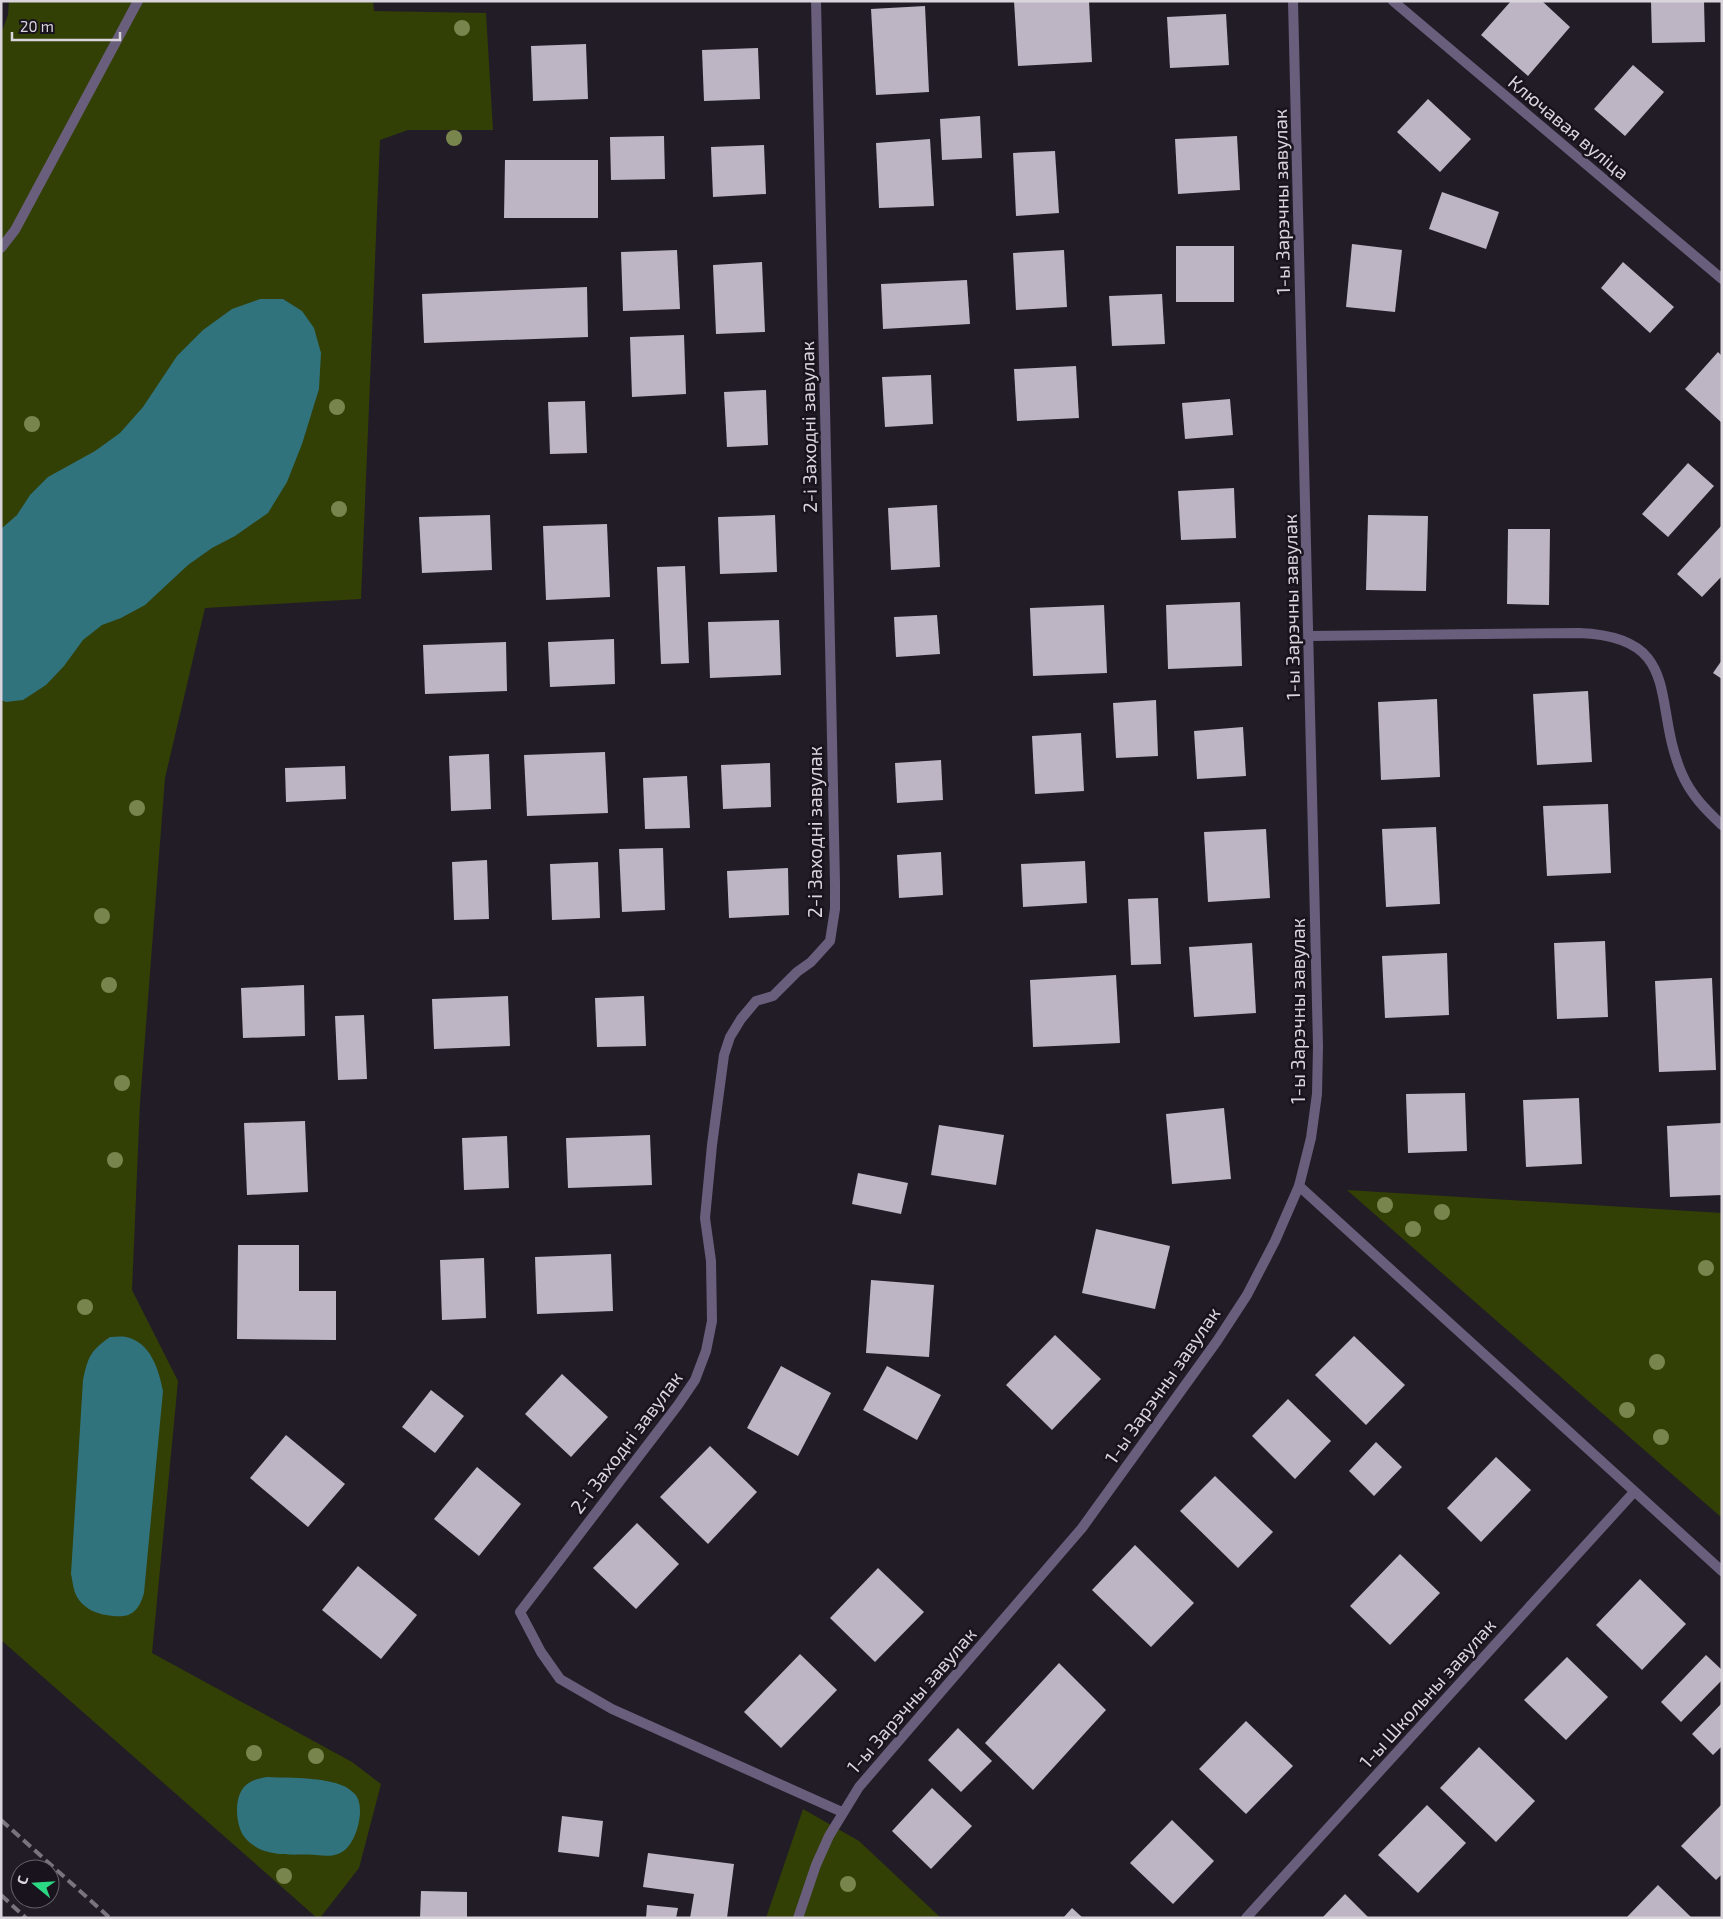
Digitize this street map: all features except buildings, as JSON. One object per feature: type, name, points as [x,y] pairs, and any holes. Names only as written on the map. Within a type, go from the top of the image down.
[{"type":"street","points":[[1,248],[15,230],[138,1]]},
{"type":"street","name":"2-і Заходні завулак","points":[[816,1],[823,234],[835,883],[835,909],[830,941],[811,962],[797,972],[774,996],[756,1001],[741,1019],[730,1037],[724,1055],[712,1145],[706,1218],[711,1261],[712,1321],[706,1351],[695,1380],[520,1612],[541,1652],[560,1678],[612,1709],[842,1812]]},
{"type":"street","name":"1-ы Зарэчны завулак","points":[[798,1918],[816,1865],[842,1812],[858,1787],[1082,1528],[1217,1341],[1247,1295],[1275,1241],[1299,1186],[1311,1138],[1317,1094],[1318,1046],[1293,1]]},
{"type":"street","name":"Ключавая вуліца","points":[[1393,1],[1722,279]]},
{"type":"street","points":[[1309,636],[1579,633],[1614,636],[1630,642],[1652,662],[1658,676],[1674,752],[1682,775],[1692,793],[1722,825]]},
{"type":"street","points":[[1299,1186],[1722,1571]]},
{"type":"street","name":"1-ы Школьны завулак","points":[[1246,1918],[1634,1492]]},
{"type":"green space","points":[[9,1],[373,1],[374,11],[486,13],[493,130],[408,130],[380,140],[361,599],[205,608],[165,778],[140,1103],[132,1290],[178,1381],[152,1653],[352,1762],[381,1784],[359,1868],[320,1918],[317,1918],[1,1640],[1,34],[8,15]]},
{"type":"green space","points":[[1347,1190],[1722,1213],[1722,1518]]},
{"type":"green space","points":[[803,1809],[859,1841],[941,1918],[766,1918]]},
{"type":"water","points":[[260,299],[283,299],[302,311],[314,328],[321,353],[319,389],[302,444],[287,482],[268,513],[188,565],[145,605],[121,618],[102,625],[83,640],[64,666],[46,685],[23,700],[6,702],[1,700],[1,529],[17,515],[30,495],[48,477],[95,451],[120,433],[143,407],[177,356],[203,330],[232,309]]},
{"type":"water","points":[[110,1337],[126,1337],[135,1340],[148,1351],[156,1366],[163,1391],[144,1593],[135,1611],[126,1616],[106,1615],[85,1606],[76,1594],[71,1574],[83,1380],[91,1355],[98,1346]]},
{"type":"water","points":[[267,1777],[328,1781],[346,1787],[354,1793],[360,1810],[358,1827],[347,1848],[339,1854],[326,1856],[285,1854],[262,1850],[249,1842],[240,1830],[238,1823],[239,1795],[248,1783]]},
{"type":"railway","points":[[1,1820],[110,1918]]},
{"type":"railway","points":[[1,1895],[26,1918]]}]
